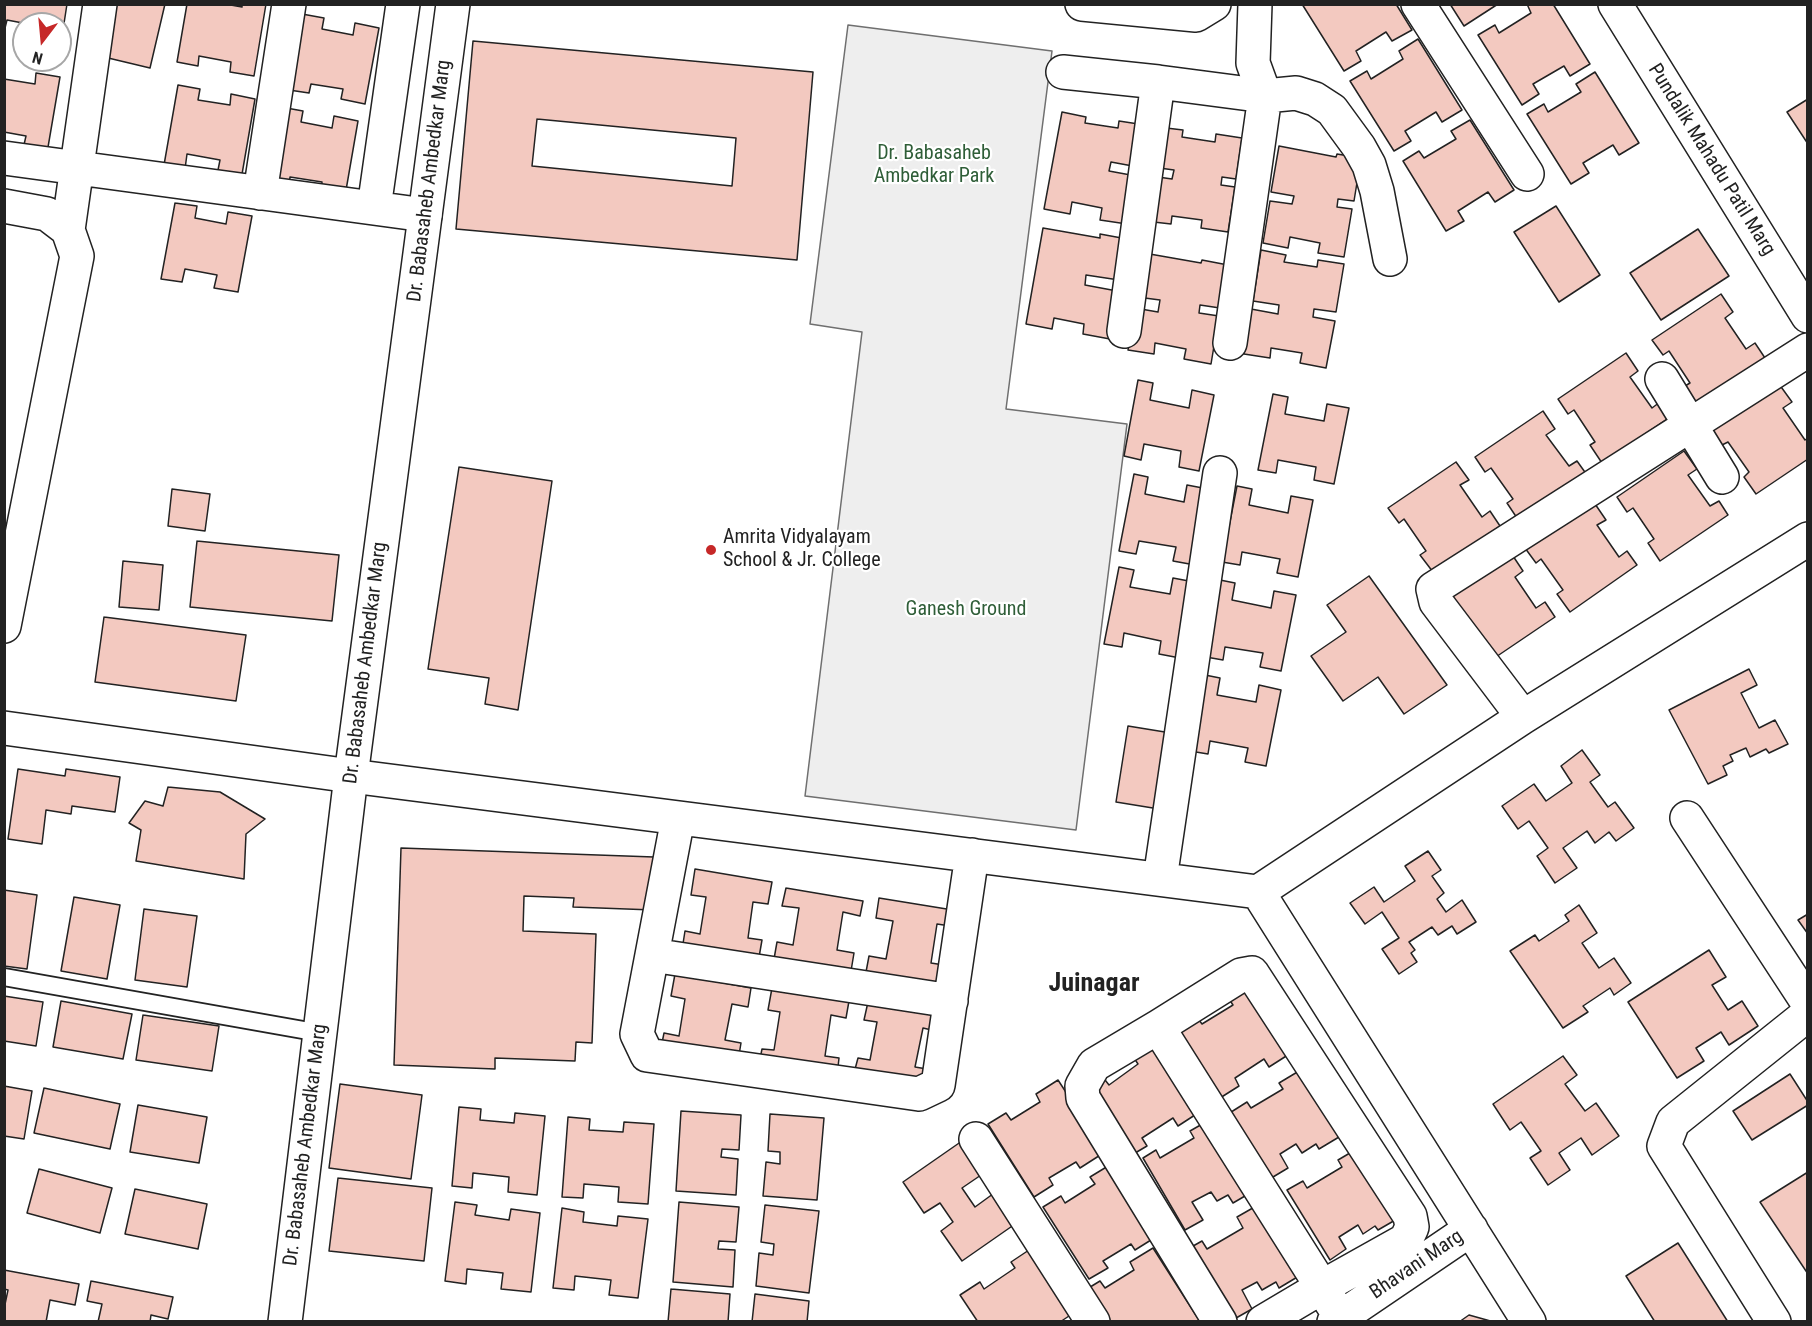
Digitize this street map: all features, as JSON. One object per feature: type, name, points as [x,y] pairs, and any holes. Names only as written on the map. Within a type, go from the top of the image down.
[{"type":"street","points":[[4,626],[77,256],[68,230],[100,4]]},
{"type":"street","points":[[260,193],[290,4]]},
{"type":"street","points":[[374,208],[403,4]]},
{"type":"street","name":"Dr. Babasaheb Ambedkar Marg","points":[[285,1322],[351,776],[453,4]]},
{"type":"street","points":[[1082,4],[1196,15],[1214,4]]},
{"type":"street","points":[[1230,343],[1264,96],[1253,63],[1255,4]]},
{"type":"street","points":[[1418,4],[1527,174]]},
{"type":"street","name":"Pundalik Mahadu Patil Marg","points":[[1614,4],[1808,316]]},
{"type":"street","points":[[1063,72],[1264,96],[1296,93],[1315,99],[1332,110],[1369,165],[1377,191],[1390,259]]},
{"type":"street","points":[[1124,331],[1158,82]]},
{"type":"street","points":[[4,158],[425,215]]},
{"type":"street","points":[[4,206],[47,214],[68,230]]},
{"type":"street","points":[[1523,717],[1436,602],[1433,589],[1808,350]]},
{"type":"street","points":[[1662,379],[1722,477]]},
{"type":"street","points":[[1160,879],[1220,473]]},
{"type":"street","points":[[4,728],[351,776],[1258,892],[1523,717],[1808,538]]},
{"type":"street","points":[[678,818],[637,1034],[647,1055],[919,1094],[938,1085],[972,855]]},
{"type":"street","points":[[1687,818],[1808,1003]]},
{"type":"street","points":[[1258,892],[1529,1322]]},
{"type":"street","points":[[652,955],[951,1001]]},
{"type":"street","points":[[1220,1322],[1083,1098],[1082,1086],[1094,1065],[1240,975],[1252,973],[1410,1216],[1412,1227],[1406,1240],[1263,1322]]},
{"type":"street","points":[[1774,1322],[1664,1146],[1673,1122],[1808,1014]]},
{"type":"street","points":[[1158,1027],[1322,1287],[1338,1319]]},
{"type":"street","points":[[976,1139],[1093,1322]]},
{"type":"street","name":"Bhavani Marg","points":[[1338,1319],[1471,1229]]},
{"type":"lane","points":[[4,977],[320,1033]]},
{"type":"green space","name":"Ganesh Ground","points":[[848,25],[1052,51],[1006,409],[1127,424],[1076,830],[805,796],[862,332],[810,324]]},
{"type":"building","points":[[4,4],[67,4],[66,12],[12,12],[12,21],[7,20],[4,32]]},
{"type":"building","points":[[116,4],[165,4],[150,68],[104,57]]},
{"type":"building","points":[[187,4],[225,4],[242,7],[242,4],[266,4],[254,76],[230,72],[231,62],[199,56],[198,66],[177,62]]},
{"type":"building","points":[[1302,4],[1396,4],[1412,30],[1392,41],[1386,32],[1356,51],[1361,61],[1344,71]]},
{"type":"building","points":[[1450,4],[1498,4],[1464,26]]},
{"type":"building","points":[[1527,4],[1553,4],[1590,64],[1570,76],[1564,66],[1533,84],[1539,94],[1522,105],[1478,35],[1495,25],[1499,33],[1531,13]]},
{"type":"building","points":[[302,14],[324,18],[322,29],[353,35],[355,23],[379,28],[365,104],[341,99],[343,89],[311,84],[309,93],[289,90]]},
{"type":"building","points":[[1418,39],[1462,110],[1442,122],[1436,112],[1405,131],[1411,141],[1394,151],[1350,81],[1367,71],[1371,79],[1403,59],[1399,51]]},
{"type":"building","points":[[473,41],[813,72],[797,260],[456,229]],"holes":[[[537,119],[736,138],[732,186],[532,166]]]},
{"type":"building","points":[[1595,72],[1639,143],[1619,155],[1613,145],[1583,163],[1589,173],[1571,184],[1527,114],[1544,104],[1548,112],[1581,92],[1576,84]]},
{"type":"building","points":[[36,73],[60,77],[47,153],[23,149],[26,136],[4,132],[4,79],[35,84]]},
{"type":"building","points":[[178,85],[200,89],[198,100],[230,105],[231,94],[255,99],[241,180],[217,175],[220,160],[187,154],[185,169],[164,165]]},
{"type":"building","points":[[1808,99],[1808,144],[1787,112]]},
{"type":"building","points":[[281,107],[303,111],[301,122],[332,128],[334,116],[358,121],[345,196],[321,192],[322,182],[290,177],[289,186],[268,183]]},
{"type":"building","points":[[1062,112],[1086,117],[1085,123],[1118,128],[1119,121],[1145,125],[1138,167],[1111,162],[1109,171],[1136,176],[1127,224],[1100,220],[1102,208],[1072,202],[1070,214],[1044,209]]},
{"type":"building","points":[[1470,120],[1514,190],[1495,202],[1488,192],[1458,211],[1464,221],[1446,231],[1403,161],[1419,151],[1424,158],[1456,139],[1451,131]]},
{"type":"building","points":[[1158,127],[1183,130],[1182,137],[1215,142],[1216,134],[1242,138],[1236,179],[1222,177],[1221,185],[1235,187],[1228,232],[1201,228],[1202,220],[1172,216],[1171,224],[1145,221],[1151,176],[1172,179],[1174,170],[1152,167]]},
{"type":"building","points":[[1279,146],[1336,157],[1337,154],[1361,158],[1354,201],[1338,199],[1337,207],[1352,209],[1344,257],[1318,253],[1320,243],[1290,237],[1288,248],[1263,243],[1270,201],[1292,204],[1294,196],[1271,192]]},
{"type":"building","points":[[175,203],[197,206],[195,218],[226,224],[228,212],[252,216],[238,292],[214,288],[217,275],[185,269],[182,282],[161,279]]},
{"type":"building","points":[[1556,206],[1600,275],[1559,302],[1514,232]]},
{"type":"building","points":[[1043,228],[1100,238],[1100,234],[1127,239],[1119,280],[1086,275],[1085,285],[1117,291],[1110,339],[1083,334],[1084,324],[1054,318],[1052,329],[1026,324]]},
{"type":"building","points":[[1698,229],[1729,276],[1661,320],[1630,273]]},
{"type":"building","points":[[1261,250],[1286,255],[1284,262],[1317,267],[1318,260],[1344,264],[1336,312],[1314,309],[1313,317],[1335,321],[1326,368],[1300,363],[1302,353],[1271,348],[1270,358],[1244,354],[1251,309],[1278,314],[1279,305],[1253,301]]},
{"type":"building","points":[[1144,253],[1201,263],[1202,260],[1228,265],[1220,308],[1200,305],[1199,313],[1219,316],[1211,364],[1184,359],[1186,349],[1155,343],[1154,354],[1128,350],[1135,308],[1158,312],[1160,300],[1137,297]]},
{"type":"building","points":[[1721,294],[1733,312],[1725,318],[1746,349],[1755,343],[1765,358],[1697,404],[1685,386],[1690,383],[1669,351],[1663,355],[1652,340]]},
{"type":"building","points":[[1626,353],[1638,371],[1630,377],[1652,408],[1660,402],[1670,417],[1602,463],[1590,445],[1595,442],[1574,410],[1568,414],[1558,399]]},
{"type":"building","points":[[1138,380],[1153,383],[1150,400],[1189,408],[1192,390],[1214,395],[1199,471],[1179,467],[1181,451],[1144,444],[1141,460],[1124,456]]},
{"type":"building","points":[[1779,384],[1792,402],[1783,408],[1805,440],[1808,438],[1808,459],[1756,494],[1744,477],[1749,472],[1728,442],[1722,445],[1712,430]]},
{"type":"building","points":[[1273,394],[1288,397],[1285,414],[1324,421],[1327,404],[1349,408],[1334,484],[1314,480],[1316,467],[1278,460],[1276,473],[1258,470]]},
{"type":"building","points":[[1543,411],[1555,429],[1546,435],[1569,466],[1577,461],[1587,475],[1519,521],[1507,503],[1513,499],[1491,468],[1485,472],[1475,457]]},
{"type":"building","points":[[1684,451],[1697,469],[1688,475],[1710,506],[1719,501],[1728,515],[1660,561],[1648,543],[1654,539],[1633,508],[1627,512],[1617,497]]},
{"type":"building","points":[[1456,462],[1469,480],[1460,485],[1482,517],[1490,511],[1500,526],[1433,572],[1420,555],[1426,551],[1404,519],[1399,523],[1388,508]]},
{"type":"building","points":[[459,467],[552,481],[518,710],[485,704],[489,678],[428,669]]},
{"type":"building","points":[[1134,474],[1148,477],[1145,494],[1184,502],[1187,485],[1208,489],[1195,565],[1173,561],[1176,547],[1139,541],[1136,554],[1119,551]]},
{"type":"building","points":[[1237,486],[1252,489],[1249,505],[1288,513],[1291,496],[1313,500],[1298,577],[1277,573],[1280,559],[1242,552],[1240,565],[1222,562]]},
{"type":"building","points":[[172,489],[210,494],[205,531],[168,526]]},
{"type":"building","points":[[1593,501],[1606,520],[1597,525],[1619,557],[1627,551],[1637,565],[1570,612],[1557,594],[1563,590],[1541,559],[1536,563],[1525,548]]},
{"type":"building","points":[[197,541],[339,555],[332,621],[190,607]]},
{"type":"building","points":[[1511,553],[1523,571],[1515,577],[1536,608],[1545,602],[1555,617],[1487,663],[1443,599]]},
{"type":"building","points":[[123,561],[163,565],[159,610],[119,607]]},
{"type":"building","points":[[1119,567],[1134,570],[1130,587],[1170,594],[1173,578],[1194,582],[1180,658],[1159,654],[1161,641],[1124,633],[1122,647],[1104,644]]},
{"type":"building","points":[[1369,576],[1447,685],[1404,714],[1378,677],[1343,701],[1311,656],[1346,632],[1327,605]]},
{"type":"building","points":[[1220,580],[1235,583],[1232,600],[1271,608],[1274,591],[1296,595],[1281,671],[1260,667],[1263,653],[1225,647],[1223,660],[1206,657]]},
{"type":"building","points":[[104,617],[246,635],[236,701],[95,682]]},
{"type":"building","points":[[1749,669],[1757,685],[1741,693],[1759,728],[1775,720],[1788,744],[1769,753],[1766,749],[1750,757],[1746,748],[1730,755],[1733,761],[1723,766],[1727,775],[1708,784],[1669,710]]},
{"type":"building","points":[[1205,675],[1220,678],[1217,695],[1256,702],[1259,685],[1281,690],[1266,766],[1245,762],[1248,748],[1210,741],[1208,754],[1190,751]]},
{"type":"building","points":[[1128,726],[1171,733],[1159,809],[1116,802]]},
{"type":"building","points":[[1582,750],[1600,775],[1590,782],[1608,807],[1615,802],[1634,828],[1616,841],[1609,832],[1595,843],[1587,831],[1563,848],[1577,868],[1555,883],[1537,856],[1548,848],[1529,821],[1518,829],[1502,806],[1534,784],[1546,801],[1572,783],[1561,766]]},
{"type":"building","points":[[18,769],[65,776],[66,769],[120,777],[115,812],[72,806],[71,814],[46,810],[42,844],[8,839]]},
{"type":"building","points":[[168,787],[220,792],[265,819],[246,834],[244,879],[136,861],[141,830],[129,823],[145,801],[163,806]]},
{"type":"building","points":[[401,848],[654,857],[653,910],[573,907],[574,898],[524,896],[523,931],[596,934],[592,1043],[576,1042],[575,1061],[495,1058],[495,1069],[394,1065]]},
{"type":"building","points":[[1428,851],[1441,870],[1432,876],[1444,893],[1437,899],[1446,912],[1462,900],[1476,922],[1457,934],[1452,926],[1438,935],[1432,927],[1409,942],[1415,950],[1411,953],[1417,962],[1399,974],[1382,949],[1399,938],[1382,912],[1365,924],[1350,903],[1374,887],[1384,902],[1415,881],[1405,866]]},
{"type":"building","points":[[695,869],[772,882],[768,904],[753,902],[748,938],[762,940],[758,963],[682,950],[685,931],[700,934],[706,897],[691,895]]},
{"type":"building","points":[[786,888],[863,901],[860,916],[843,912],[837,950],[854,953],[851,971],[774,959],[777,942],[793,945],[799,908],[782,906]]},
{"type":"building","points":[[4,890],[37,895],[27,969],[4,966]]},
{"type":"building","points":[[74,897],[120,905],[107,979],[61,971]]},
{"type":"building","points":[[879,898],[959,911],[957,927],[937,924],[931,963],[950,966],[947,985],[866,972],[869,956],[886,959],[893,921],[876,918]]},
{"type":"building","points":[[1579,905],[1597,933],[1582,943],[1599,968],[1614,958],[1631,983],[1614,995],[1610,988],[1583,1006],[1588,1012],[1563,1028],[1510,951],[1535,935],[1539,941],[1569,921],[1565,915]]},
{"type":"building","points":[[144,909],[197,916],[187,987],[135,980]]},
{"type":"building","points":[[1808,914],[1808,934],[1798,920]]},
{"type":"building","points":[[1709,950],[1726,977],[1712,985],[1728,1010],[1742,1001],[1758,1026],[1729,1045],[1721,1032],[1696,1048],[1704,1061],[1677,1078],[1628,1002]]},
{"type":"building","points":[[675,974],[751,988],[748,1007],[732,1004],[725,1040],[741,1043],[737,1067],[660,1053],[664,1033],[679,1036],[685,999],[671,996]]},
{"type":"building","points":[[1246,984],[1291,1053],[1269,1067],[1264,1059],[1235,1078],[1239,1086],[1220,1098],[1175,1029],[1196,1016],[1202,1024],[1233,1005],[1227,996]]},
{"type":"building","points":[[772,988],[849,1001],[846,1018],[831,1015],[825,1056],[839,1058],[837,1076],[759,1064],[762,1049],[774,1050],[780,1012],[768,1010]]},
{"type":"building","points":[[4,996],[43,1002],[36,1046],[4,1041]]},
{"type":"building","points":[[61,1001],[132,1014],[123,1059],[53,1047]]},
{"type":"building","points":[[868,1002],[943,1016],[940,1032],[923,1028],[915,1067],[933,1070],[929,1087],[854,1073],[858,1058],[870,1060],[877,1022],[864,1020]]},
{"type":"building","points":[[143,1015],[219,1026],[212,1071],[136,1060]]},
{"type":"building","points":[[1155,1045],[1198,1113],[1178,1126],[1173,1118],[1142,1138],[1147,1146],[1130,1156],[1086,1087],[1102,1076],[1109,1085],[1138,1064],[1134,1058]]},
{"type":"building","points":[[1563,1056],[1577,1075],[1565,1084],[1585,1111],[1596,1103],[1619,1136],[1592,1155],[1581,1138],[1559,1153],[1570,1170],[1548,1185],[1530,1158],[1541,1151],[1521,1122],[1510,1130],[1493,1104]]},
{"type":"building","points":[[1299,1071],[1339,1137],[1319,1149],[1316,1144],[1302,1153],[1296,1144],[1280,1154],[1288,1168],[1268,1180],[1228,1114],[1247,1102],[1251,1108],[1283,1089],[1279,1083]]},
{"type":"building","points":[[1790,1074],[1808,1105],[1752,1140],[1733,1111]]},
{"type":"building","points":[[1058,1080],[1105,1152],[1080,1168],[1076,1162],[1049,1178],[1053,1185],[1034,1197],[988,1124],[1006,1113],[1011,1120],[1040,1102],[1036,1094]]},
{"type":"building","points":[[340,1084],[422,1095],[411,1179],[329,1168]]},
{"type":"building","points":[[4,1086],[32,1091],[24,1139],[4,1136]]},
{"type":"building","points":[[44,1088],[120,1104],[110,1149],[34,1133]]},
{"type":"building","points":[[138,1105],[207,1117],[199,1163],[130,1152]]},
{"type":"building","points":[[459,1107],[481,1109],[480,1120],[514,1123],[515,1113],[545,1116],[537,1195],[508,1192],[509,1177],[473,1173],[472,1188],[452,1186]]},
{"type":"building","points":[[681,1111],[741,1115],[739,1150],[722,1149],[721,1157],[738,1159],[736,1195],[676,1191]]},
{"type":"building","points":[[770,1114],[824,1118],[817,1200],[763,1196],[766,1162],[780,1164],[780,1152],[768,1151]]},
{"type":"building","points":[[568,1117],[590,1119],[589,1130],[623,1132],[624,1122],[654,1124],[648,1204],[618,1202],[619,1187],[584,1184],[583,1198],[562,1197]]},
{"type":"building","points":[[1204,1123],[1245,1196],[1233,1203],[1228,1195],[1217,1201],[1211,1192],[1192,1202],[1203,1220],[1185,1230],[1143,1158],[1156,1150],[1160,1158],[1194,1138],[1190,1131]]},
{"type":"building","points":[[962,1141],[984,1173],[962,1188],[975,1207],[997,1191],[1018,1222],[962,1261],[941,1231],[953,1222],[940,1203],[924,1213],[903,1182]]},
{"type":"building","points":[[1355,1150],[1397,1219],[1378,1230],[1375,1226],[1363,1234],[1358,1225],[1339,1237],[1346,1249],[1330,1260],[1287,1190],[1303,1181],[1307,1188],[1342,1167],[1338,1160]]},
{"type":"building","points":[[1113,1163],[1159,1235],[1135,1250],[1131,1244],[1103,1261],[1108,1268],[1089,1279],[1043,1207],[1061,1196],[1065,1203],[1095,1184],[1090,1177]]},
{"type":"building","points":[[39,1169],[112,1188],[100,1233],[27,1213]]},
{"type":"building","points":[[1808,1172],[1808,1274],[1760,1202]]},
{"type":"building","points":[[338,1178],[432,1188],[424,1261],[329,1251]]},
{"type":"building","points":[[135,1189],[207,1204],[198,1249],[125,1234]]},
{"type":"building","points":[[455,1202],[477,1205],[475,1215],[509,1220],[511,1209],[540,1213],[531,1292],[501,1289],[503,1273],[467,1269],[466,1284],[445,1281]]},
{"type":"building","points":[[679,1202],[739,1207],[736,1242],[719,1241],[718,1249],[735,1250],[733,1287],[673,1282]]},
{"type":"building","points":[[765,1205],[819,1211],[809,1293],[756,1286],[759,1253],[773,1255],[774,1244],[761,1242]]},
{"type":"building","points":[[1258,1205],[1299,1276],[1279,1288],[1276,1282],[1262,1290],[1257,1282],[1242,1290],[1252,1309],[1229,1322],[1186,1250],[1202,1241],[1207,1249],[1243,1228],[1237,1217]]},
{"type":"building","points":[[562,1208],[584,1212],[583,1222],[617,1226],[618,1216],[648,1219],[638,1298],[609,1295],[611,1280],[575,1276],[574,1290],[553,1288]]},
{"type":"building","points":[[1678,1243],[1728,1322],[1655,1322],[1626,1276]]},
{"type":"building","points":[[1032,1248],[1075,1312],[1060,1322],[978,1322],[960,1295],[980,1282],[984,1289],[1015,1268],[1011,1262]]},
{"type":"building","points":[[1153,1248],[1199,1320],[1196,1322],[1101,1322],[1082,1292],[1100,1281],[1105,1288],[1134,1270],[1130,1262]]},
{"type":"building","points":[[4,1270],[79,1284],[75,1305],[50,1300],[46,1322],[4,1322],[8,1290],[4,1289]]},
{"type":"building","points":[[91,1281],[173,1297],[168,1319],[151,1315],[150,1322],[98,1322],[102,1304],[87,1301]]},
{"type":"building","points":[[671,1289],[730,1294],[728,1322],[668,1322]]},
{"type":"building","points":[[755,1294],[809,1301],[807,1322],[752,1322]]},
{"type":"building","points":[[1469,1315],[1494,1322],[1459,1322]]},
{"type":"place","name":"Amrita Vidyalayam School & Jr. College","points":[[711,550]]},
{"type":"district","name":"Juinagar","points":[[1094,984]]},
{"type":"park label","name":"Dr. Babasaheb Ambedkar Park","points":[[934,166]]}]
